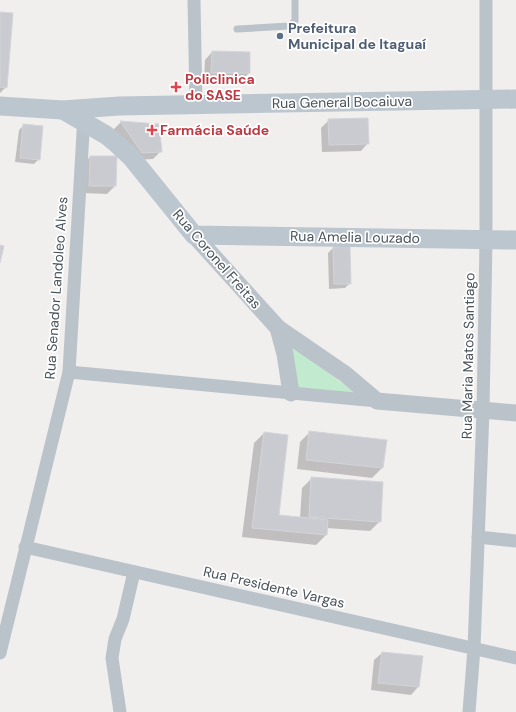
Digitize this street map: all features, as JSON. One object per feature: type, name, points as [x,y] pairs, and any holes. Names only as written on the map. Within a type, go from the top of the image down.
[{"type":"main road","name":"Rua General Bocaiuva","points":[[84,115],[119,106],[516,99]]},
{"type":"main road","name":"Rua Coronel Freitas","points":[[0,106],[63,110],[84,115],[131,157],[194,235]]},
{"type":"main road","points":[[106,135],[105,128],[109,115],[119,106]]},
{"type":"main road","name":"Rua Amelia Louzado","points":[[194,235],[516,240]]},
{"type":"street","points":[[194,0],[196,104]]},
{"type":"street","name":"Rua Maria Matos Santiago","points":[[469,712],[474,648],[483,411],[486,240],[486,0]]},
{"type":"street","name":"Rua Senador Landoleo Alves","points":[[0,653],[69,372],[84,115]]},
{"type":"street","name":"Rua Coronel Freitas","points":[[194,235],[278,328],[345,374],[377,401]]},
{"type":"street","points":[[278,328],[285,354],[291,393]]},
{"type":"street","points":[[69,372],[516,413]]},
{"type":"street","points":[[478,537],[516,541]]},
{"type":"street","name":"Rua Presidente Vargas","points":[[25,547],[516,658]]},
{"type":"street","points":[[120,712],[112,658],[115,639],[123,619],[134,572]]},
{"type":"lane","points":[[237,29],[289,26],[295,21],[296,0]]},
{"type":"green space","points":[[288,342],[356,394],[298,389]]},
{"type":"building","points":[[0,12],[13,13],[7,88],[0,87]]},
{"type":"building","points":[[212,51],[250,52],[250,73],[211,73]]},
{"type":"building","points":[[368,118],[369,144],[329,145],[328,119]]},
{"type":"building","points":[[120,121],[159,124],[162,152],[142,153]]},
{"type":"building","points":[[23,124],[43,126],[40,160],[20,158]]},
{"type":"building","points":[[90,156],[117,156],[116,186],[89,186]]},
{"type":"building","points":[[0,245],[4,246],[0,263]]},
{"type":"building","points":[[350,246],[351,284],[334,284],[333,247]]},
{"type":"building","points":[[309,431],[387,440],[383,468],[306,460]]},
{"type":"building","points":[[264,432],[288,435],[279,515],[328,520],[327,535],[252,528]]},
{"type":"building","points":[[311,477],[383,482],[381,522],[309,517]]},
{"type":"building","points":[[382,652],[423,656],[419,687],[378,683]]},
{"type":"place","name":"Prefeitura Municipal de Itaguaí","points":[[280,36]]},
{"type":"place","name":"Policlinica do SASE","points":[[176,87]]},
{"type":"place","name":"Farmácia Saúde","points":[[152,130]]}]
